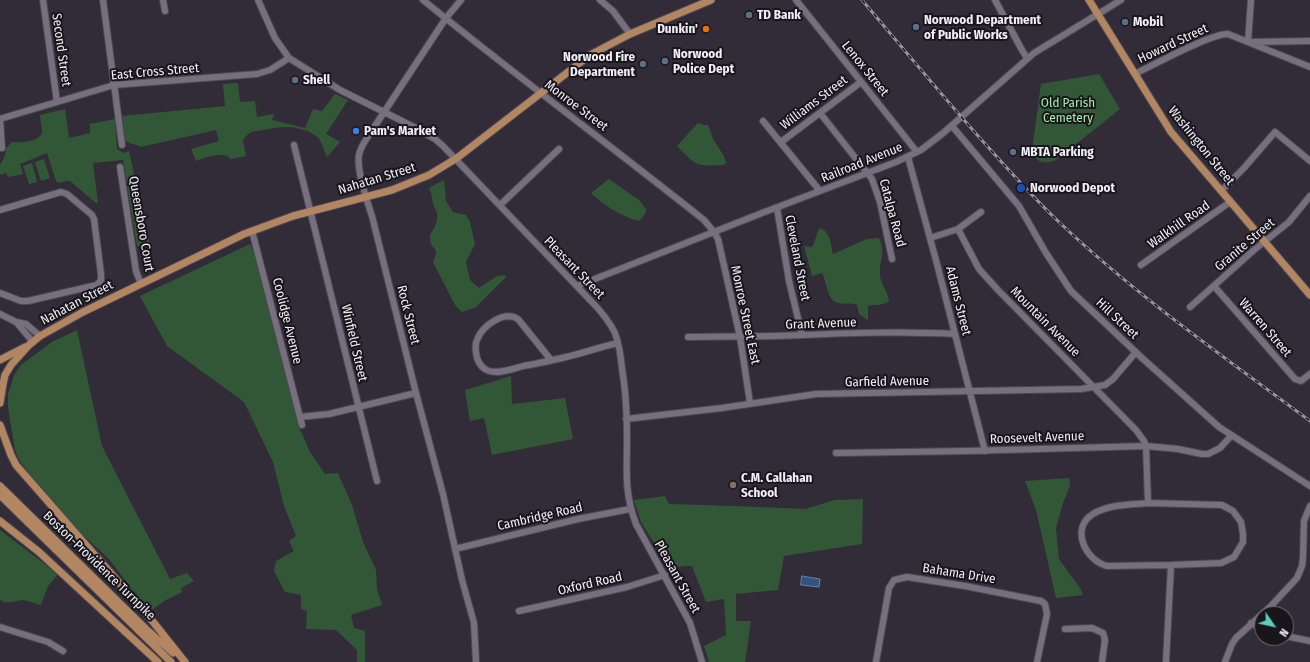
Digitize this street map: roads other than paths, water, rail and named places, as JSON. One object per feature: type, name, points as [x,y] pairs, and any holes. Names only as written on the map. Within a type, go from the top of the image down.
[{"type":"main road","name":"Nahatan Street","points":[[0,360],[83,312],[252,231],[310,211],[392,190],[441,169],[590,55],[630,34],[711,0]]},
{"type":"main road","name":"Washington Street","points":[[1089,0],[1172,132],[1310,295]]},
{"type":"main road","name":"Nahatan Street","points":[[0,403],[5,375],[31,343]]},
{"type":"main road","points":[[0,424],[0,440]]},
{"type":"main road","points":[[0,424],[11,455],[20,471],[150,618],[184,662]]},
{"type":"main road","name":"Boston-Providence Turnpike","points":[[0,486],[146,629],[184,662]]},
{"type":"main road","name":"Boston-Providence Turnpike","points":[[0,495],[171,662]]},
{"type":"main road","points":[[0,521],[39,552],[158,662]]},
{"type":"street","name":"Second Street","points":[[43,0],[57,102]]},
{"type":"street","points":[[103,0],[122,145]]},
{"type":"street","points":[[164,0],[165,11]]},
{"type":"street","name":"Pleasant Street","points":[[258,0],[275,38],[289,58],[340,90],[435,139],[457,158],[605,317],[614,332],[618,343],[624,378],[627,491],[630,509],[636,524],[690,623],[702,662]]},
{"type":"street","name":"Monroe Street","points":[[423,0],[704,220],[714,232]]},
{"type":"street","name":"Rock Street","points":[[461,0],[446,18],[361,148],[358,162],[443,494],[474,623],[476,662]]},
{"type":"street","points":[[600,0],[620,19],[630,34]]},
{"type":"street","name":"Lenox Street","points":[[796,0],[917,152]]},
{"type":"street","points":[[995,0],[1027,58]]},
{"type":"street","name":"Railroad Avenue","points":[[577,286],[908,157],[935,140],[952,126],[1027,58],[1121,0]]},
{"type":"street","points":[[1251,0],[1248,42],[1310,41]]},
{"type":"street","name":"Howard Street","points":[[1135,74],[1209,39],[1223,34],[1228,34],[1310,67]]},
{"type":"street","name":"East Cross Street","points":[[0,119],[114,85],[257,74],[270,70],[289,58]]},
{"type":"street","name":"Williams Street","points":[[781,142],[861,82]]},
{"type":"street","name":"Catalpa Road","points":[[820,113],[869,173],[872,179],[880,202],[892,259]]},
{"type":"street","points":[[0,119],[2,148]]},
{"type":"street","points":[[763,121],[820,191]]},
{"type":"street","name":"Hill Street","points":[[952,126],[1019,206],[1046,253],[1071,291],[1194,406],[1231,436],[1310,486]]},
{"type":"street","points":[[1221,191],[1244,168],[1275,132],[1310,161]]},
{"type":"street","name":"Winfield Street","points":[[294,145],[377,481]]},
{"type":"street","points":[[500,205],[558,149]]},
{"type":"street","name":"Adams Street","points":[[908,157],[985,451]]},
{"type":"street","name":"Queensboro Court","points":[[120,167],[136,271],[141,284]]},
{"type":"street","points":[[0,210],[61,192],[67,194],[92,215],[94,219],[101,274],[101,280],[97,285],[28,301],[21,301],[0,293]]},
{"type":"street","name":"Granite Street","points":[[1190,307],[1289,222],[1310,196]]},
{"type":"street","name":"Walkhill Road","points":[[1141,265],[1230,202]]},
{"type":"street","name":"Cleveland Street","points":[[777,208],[789,281],[802,335]]},
{"type":"street","points":[[930,238],[958,229],[981,212]]},
{"type":"street","name":"Mountain Avenue","points":[[958,229],[979,269],[1136,430],[1146,446]]},
{"type":"street","name":"Coolidge Avenue","points":[[252,231],[302,425]]},
{"type":"street","name":"Monroe Street East","points":[[714,232],[720,248],[740,337],[750,403]]},
{"type":"street","name":"Warren Street","points":[[1214,286],[1294,379],[1301,381],[1310,374]]},
{"type":"street","points":[[0,314],[16,322],[26,324],[40,336]]},
{"type":"street","points":[[551,360],[514,316],[500,318],[488,327],[481,333],[475,346],[478,361],[482,367],[489,371],[503,371],[561,359],[618,343]]},
{"type":"street","points":[[16,322],[31,343]]},
{"type":"street","name":"Grant Avenue","points":[[688,337],[827,334],[955,334]]},
{"type":"street","name":"Garfield Avenue","points":[[626,419],[816,394],[1072,390],[1094,388],[1105,385],[1113,379],[1136,352]]},
{"type":"street","points":[[300,417],[329,414],[358,408],[416,393]]},
{"type":"street","name":"Roosevelt Avenue","points":[[836,452],[985,451],[1146,446],[1208,454],[1220,448],[1231,436]]},
{"type":"street","points":[[1146,446],[1148,504]]},
{"type":"street","points":[[1148,504],[1222,505],[1233,511],[1241,522],[1243,534],[1243,542],[1234,557],[1221,563],[1171,565],[1107,566],[1100,564],[1094,560],[1084,547],[1081,540],[1084,525],[1092,515],[1105,508],[1148,504]]},
{"type":"street","points":[[1225,662],[1236,638],[1270,607],[1293,583],[1300,572],[1303,558],[1304,521],[1310,506]]},
{"type":"street","name":"Cambridge Road","points":[[455,549],[578,519],[630,509]]},
{"type":"street","points":[[1303,558],[1310,561]]},
{"type":"street","points":[[1166,662],[1171,565]]},
{"type":"street","name":"Oxford Road","points":[[519,611],[627,587],[665,575]]},
{"type":"street","name":"Bahama Drive","points":[[876,662],[889,588],[894,580],[907,577],[966,586],[1041,601],[1045,604],[1047,614],[1037,662]]},
{"type":"street","points":[[0,627],[48,642],[63,651]]},
{"type":"street","points":[[1065,629],[1092,628],[1103,633],[1105,640],[1102,662]]},
{"type":"street","points":[[1294,638],[1310,642]]},
{"type":"water","points":[[802,576],[820,579],[819,587],[801,585]]},
{"type":"railway","points":[[862,0],[979,137],[1028,192],[1049,213],[1089,250],[1150,301],[1310,421]]},
{"type":"place","name":"TD Bank","points":[[749,15]]},
{"type":"place","name":"Mobil","points":[[1125,22]]},
{"type":"place","name":"Norwood Department of Public Works","points":[[916,27]]},
{"type":"place","name":"Dunkin'","points":[[706,29]]},
{"type":"place","name":"Norwood Police Dept","points":[[665,61]]},
{"type":"place","name":"Norwood Fire Department","points":[[643,64]]},
{"type":"place","name":"Shell","points":[[295,80]]},
{"type":"place","name":"Pam's Market","points":[[356,131]]},
{"type":"place","name":"MBTA Parking","points":[[1013,152]]},
{"type":"place","name":"Norwood Depot","points":[[1021,188]]},
{"type":"place","name":"C.M. Callahan School","points":[[733,485]]},
{"type":"park label","name":"Old Parish Cemetery","points":[[1068,110]]}]
